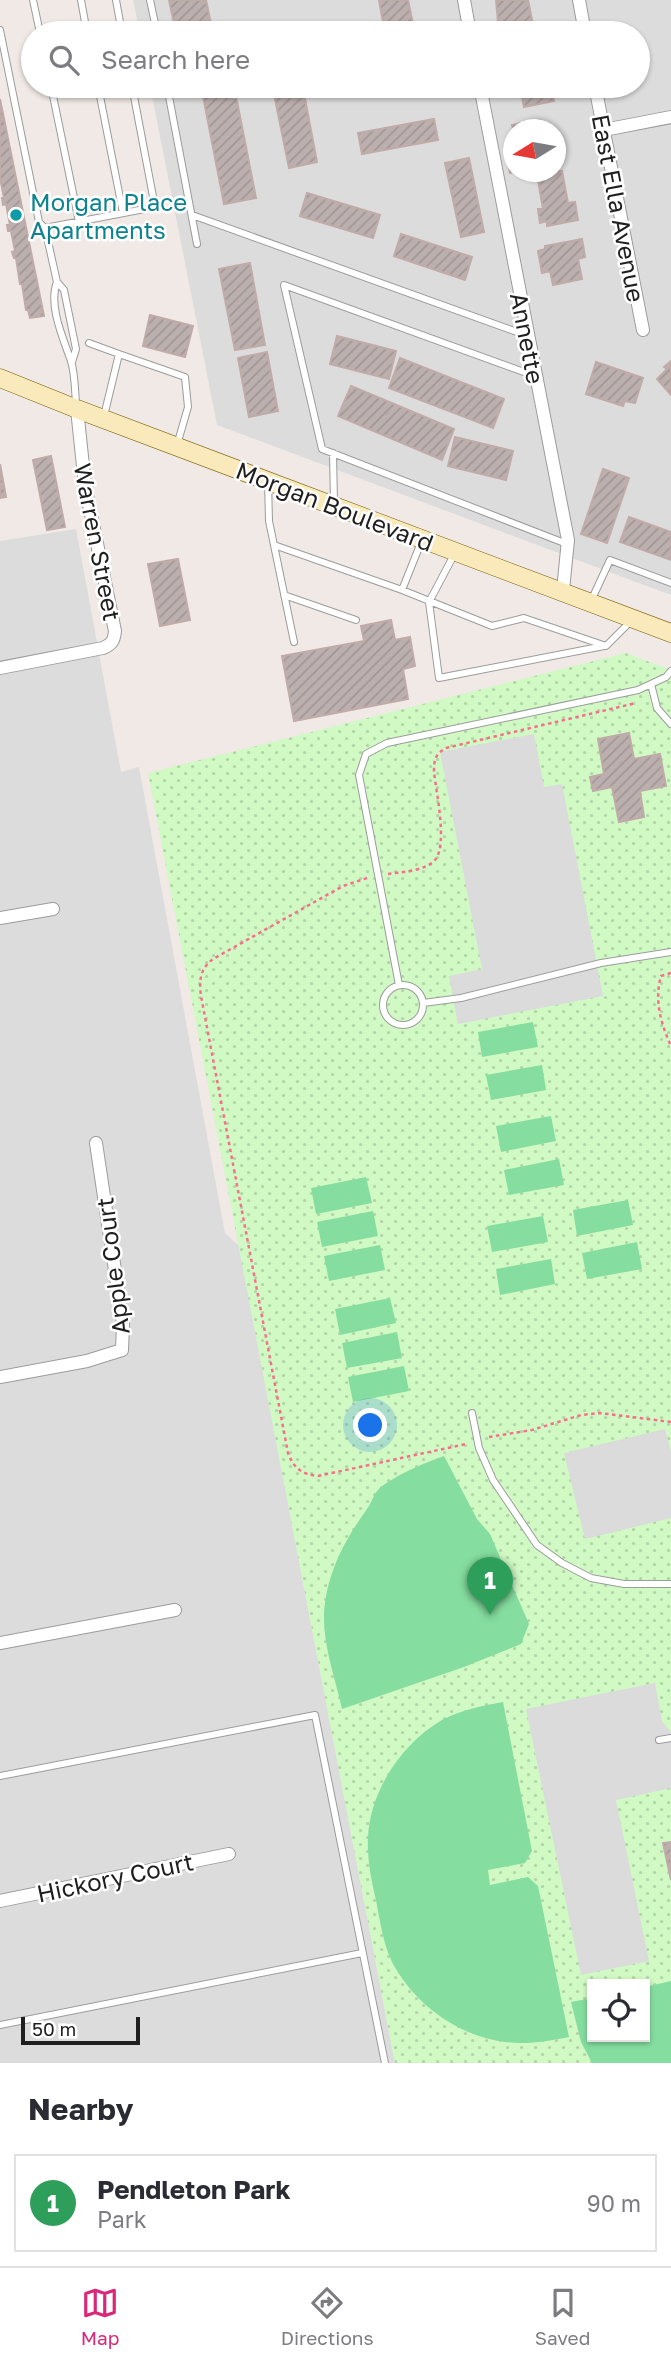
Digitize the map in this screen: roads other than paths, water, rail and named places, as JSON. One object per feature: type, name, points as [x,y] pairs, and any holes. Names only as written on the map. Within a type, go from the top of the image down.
[{"type":"main road","name":"Morgan Boulevard","points":[[0,378],[77,410],[563,590],[671,633]]},
{"type":"street","points":[[464,0],[468,21]]},
{"type":"street","points":[[579,0],[583,21]]},
{"type":"street","name":"Annette","points":[[482,98],[567,544],[563,590]]},
{"type":"street","name":"East Ella Avenue","points":[[597,98],[643,330]]},
{"type":"street","points":[[604,130],[671,117]]},
{"type":"street","name":"Warren Street","points":[[0,668],[103,648],[115,639],[85,485],[77,410]]},
{"type":"street","points":[[0,918],[53,909]]},
{"type":"street","name":"Apple Court","points":[[0,1377],[87,1361],[122,1350],[123,1324],[96,1143]]},
{"type":"street","points":[[0,1643],[175,1610]]},
{"type":"street","name":"Hickory Court","points":[[0,1901],[229,1854]]},
{"type":"lane","points":[[33,0],[37,21]]},
{"type":"lane","points":[[81,0],[85,21]]},
{"type":"lane","points":[[116,0],[120,21]]},
{"type":"lane","points":[[150,0],[154,21]]},
{"type":"lane","points":[[0,30],[39,222],[45,228],[57,282],[64,290],[76,349],[72,362]]},
{"type":"lane","points":[[53,98],[79,222]]},
{"type":"lane","points":[[100,98],[123,213]]},
{"type":"lane","points":[[45,228],[155,207],[134,98]]},
{"type":"lane","points":[[169,98],[197,244]]},
{"type":"lane","points":[[192,215],[528,336]]},
{"type":"lane","points":[[57,282],[53,292],[65,349],[72,362],[77,410]]},
{"type":"lane","points":[[536,376],[284,285],[322,449],[567,544]]},
{"type":"lane","points":[[89,343],[185,377],[188,407],[176,446]]},
{"type":"lane","points":[[103,419],[119,354]]},
{"type":"lane","points":[[333,453],[334,505]]},
{"type":"lane","points":[[268,481],[269,521],[294,642]]},
{"type":"lane","points":[[402,590],[423,538]]},
{"type":"lane","points":[[274,545],[402,590],[492,626],[524,618],[606,646]]},
{"type":"lane","points":[[456,551],[429,602],[439,678],[606,646],[634,618]]},
{"type":"lane","points":[[591,601],[610,560],[671,583]]},
{"type":"lane","points":[[285,595],[356,620]]},
{"type":"lane","points":[[399,985],[359,775],[366,754],[387,743],[638,690],[666,677],[671,671]]},
{"type":"lane","points":[[651,684],[657,708],[671,724]]},
{"type":"lane","points":[[423,1003],[461,998],[601,963],[671,952]]},
{"type":"lane","points":[[399,985],[412,987],[422,996],[420,1016],[409,1024],[390,1021],[383,1010],[387,991],[399,985]]},
{"type":"lane","points":[[472,1413],[478,1448],[493,1480],[537,1545],[562,1563],[591,1578],[624,1584],[671,1584]]},
{"type":"lane","points":[[0,1776],[315,1715],[385,2063]]},
{"type":"lane","points":[[659,1740],[671,1738]]},
{"type":"lane","points":[[0,2025],[362,1953]]},
{"type":"place","name":"Morgan Place Apartments","points":[[16,215]]},
{"type":"place","name":"Pendleton Park","points":[[490,1615]]}]
